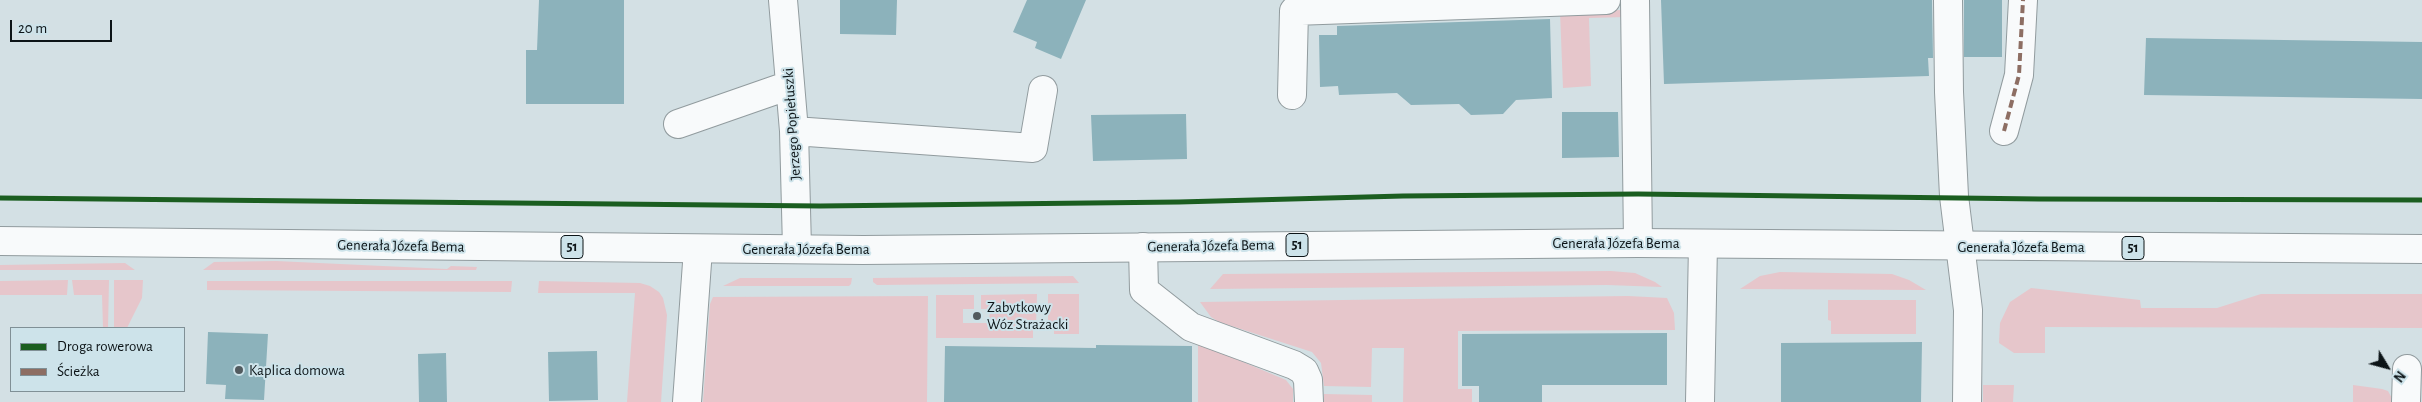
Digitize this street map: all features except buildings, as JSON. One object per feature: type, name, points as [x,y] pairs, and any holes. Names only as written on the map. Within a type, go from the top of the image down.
[{"type":"main road","name":"Jerzego Popiełuszki","points":[[783,0],[794,131],[797,248]]},
{"type":"main road","points":[[1292,95],[1294,11],[1606,0]]},
{"type":"main road","points":[[1635,0],[1638,243]]},
{"type":"main road","points":[[1948,0],[1948,92],[1954,196],[1968,310],[1967,402]]},
{"type":"main road","points":[[2004,131],[2020,75],[2023,0]]},
{"type":"main road","points":[[678,124],[790,85]]},
{"type":"main road","points":[[794,131],[1033,148],[1043,90]]},
{"type":"main road","name":"Generała Józefa Bema","points":[[0,241],[863,250],[1638,243],[1961,247],[2422,249]]},
{"type":"main road","points":[[1700,402],[1704,244]]},
{"type":"main road","points":[[1143,247],[1144,290],[1191,327],[1294,365],[1304,371],[1308,380],[1309,402]]},
{"type":"main road","points":[[687,402],[698,249]]},
{"type":"main road","points":[[2406,369],[2406,402]]},
{"type":"shaded area","points":[[1622,10],[1626,17],[1589,18],[1591,86],[1563,88],[1560,12]]},
{"type":"shaded area","points":[[276,261],[447,269],[451,266],[477,267],[476,270],[203,270],[214,262]]},
{"type":"shaded area","points":[[125,263],[135,270],[0,270],[0,265]]},
{"type":"shaded area","points":[[1611,271],[1635,273],[1662,287],[1607,285],[1210,289],[1223,274]]},
{"type":"shaded area","points":[[1780,272],[1892,274],[1909,280],[1926,290],[1740,289],[1760,276]]},
{"type":"shaded area","points":[[1073,276],[1079,283],[877,285],[873,282],[873,278]]},
{"type":"shaded area","points":[[740,278],[852,278],[849,286],[723,286]]},
{"type":"shaded area","points":[[68,280],[67,295],[0,295],[0,281]]},
{"type":"shaded area","points":[[72,280],[109,280],[108,327],[103,327],[102,295],[74,295]]},
{"type":"shaded area","points":[[114,280],[143,280],[142,298],[128,327],[114,327]]},
{"type":"shaded area","points":[[207,281],[512,281],[511,292],[207,290]]},
{"type":"shaded area","points":[[539,281],[640,283],[650,286],[659,292],[663,298],[667,315],[661,402],[627,402],[635,293],[538,293]]},
{"type":"shaded area","points":[[2031,288],[2140,300],[2141,308],[2217,308],[2261,294],[2422,294],[2422,328],[2045,327],[2045,353],[2014,353],[1999,343],[2000,323],[2010,302]]},
{"type":"shaded area","points":[[1037,294],[1036,326],[1033,326],[1033,338],[936,338],[936,295],[974,295],[974,309],[963,309],[963,323],[989,323],[990,309],[981,309],[981,295]]},
{"type":"shaded area","points":[[1048,294],[1079,294],[1079,334],[1054,334],[1054,326],[1048,326]]},
{"type":"shaded area","points":[[928,296],[927,402],[703,402],[710,304],[713,297]]},
{"type":"shaded area","points":[[1628,296],[1667,298],[1674,313],[1675,330],[1458,331],[1458,389],[1472,389],[1472,402],[1403,402],[1404,348],[1372,348],[1371,387],[1324,386],[1321,363],[1312,352],[1219,322],[1211,317],[1200,302]]},
{"type":"shaded area","points":[[1828,300],[1916,300],[1916,334],[1831,334],[1831,321],[1828,320]]},
{"type":"shaded area","points":[[1198,343],[1286,380],[1293,389],[1293,402],[1198,402]]},
{"type":"shaded area","points":[[1983,385],[2014,385],[2013,402],[1983,402]]},
{"type":"shaded area","points":[[2353,385],[2388,391],[2394,402],[2353,402]]},
{"type":"shaded area","points":[[1324,394],[1372,395],[1372,402],[1324,402]]},
{"type":"marked path","points":[[2004,131],[2019,75],[2023,0]]},
{"type":"cycle path","points":[[0,198],[820,206],[1638,194],[2039,199],[2422,200]]},
{"type":"place","name":"Zabytkowy Wóz Strażacki","points":[[977,316]]},
{"type":"place","name":"Kaplica domowa","points":[[239,370]]}]
